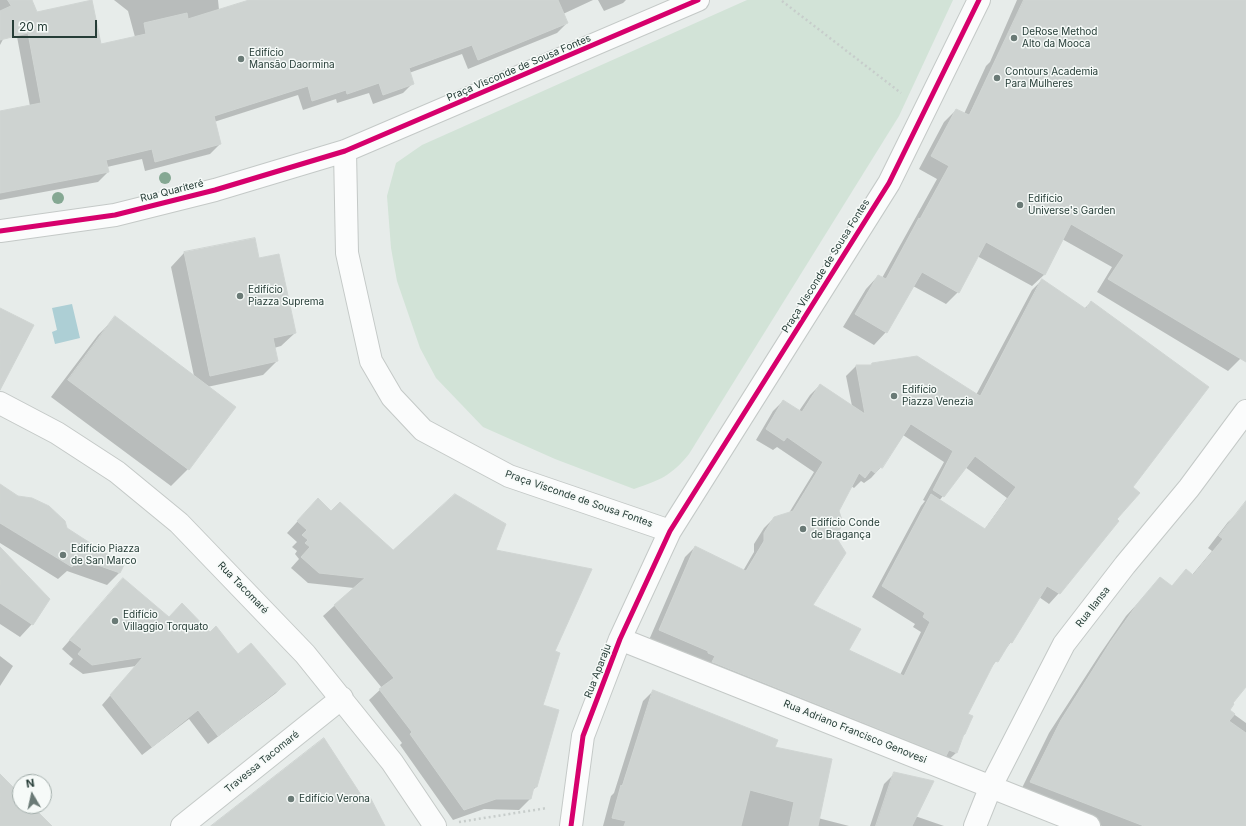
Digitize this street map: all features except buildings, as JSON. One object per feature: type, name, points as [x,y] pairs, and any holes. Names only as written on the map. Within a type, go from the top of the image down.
[{"type":"street","name":"Praça Visconde de Sousa Fontes","points":[[698,0],[345,151],[346,253],[371,360],[392,397],[423,430],[509,476],[670,531],[888,183],[979,0]]},
{"type":"street","name":"Rua Quariteré","points":[[0,231],[115,215],[214,190],[345,151]]},
{"type":"street","name":"Rua Tacomaré","points":[[0,403],[57,433],[117,472],[179,523],[306,654],[392,762],[435,826]]},
{"type":"street","name":"Rua Ilansa","points":[[975,826],[991,786],[1064,644],[1125,565],[1189,488],[1246,411]]},
{"type":"street","name":"Rua Aparaju","points":[[571,826],[583,736],[620,639],[670,531]]},
{"type":"street","name":"Rua Adriano Francisco Genovesi","points":[[620,639],[1089,826]]},
{"type":"street","name":"Travessa Tacomaré","points":[[182,826],[342,698]]},
{"type":"path","points":[[782,0],[901,93]]},
{"type":"path","points":[[435,826],[574,804]]},
{"type":"green space","points":[[747,0],[953,0],[899,116],[689,454],[671,472],[658,480],[634,489],[555,459],[483,427],[436,378],[420,348],[397,281],[391,248],[387,196],[396,163],[422,145]]},
{"type":"water","points":[[72,304],[80,338],[55,344],[52,332],[57,330],[52,308]]},
{"type":"cycle path","points":[[0,231],[115,215],[215,190],[345,151],[698,0]]},
{"type":"cycle path","points":[[571,826],[583,736],[620,639],[670,531],[889,183],[979,0]]},
{"type":"place","name":"DeRose Method Alto da Mooca","points":[[1014,38]]},
{"type":"place","name":"Edifício Mansão Daormina","points":[[241,59]]},
{"type":"place","name":"Contours Academia Para Mulheres","points":[[997,78]]},
{"type":"place","name":"Edifício Universe's Garden","points":[[1020,205]]},
{"type":"place","name":"Edifício Piazza Suprema","points":[[240,296]]},
{"type":"place","name":"Edifício Piazza Venezia","points":[[894,396]]},
{"type":"place","name":"Edifício Conde de Bragança","points":[[803,529]]},
{"type":"place","name":"Edifício Piazza de San Marco","points":[[63,555]]},
{"type":"place","name":"Edifício Villaggio Torquato","points":[[115,621]]},
{"type":"place","name":"Edifício Verona","points":[[291,799]]}]
